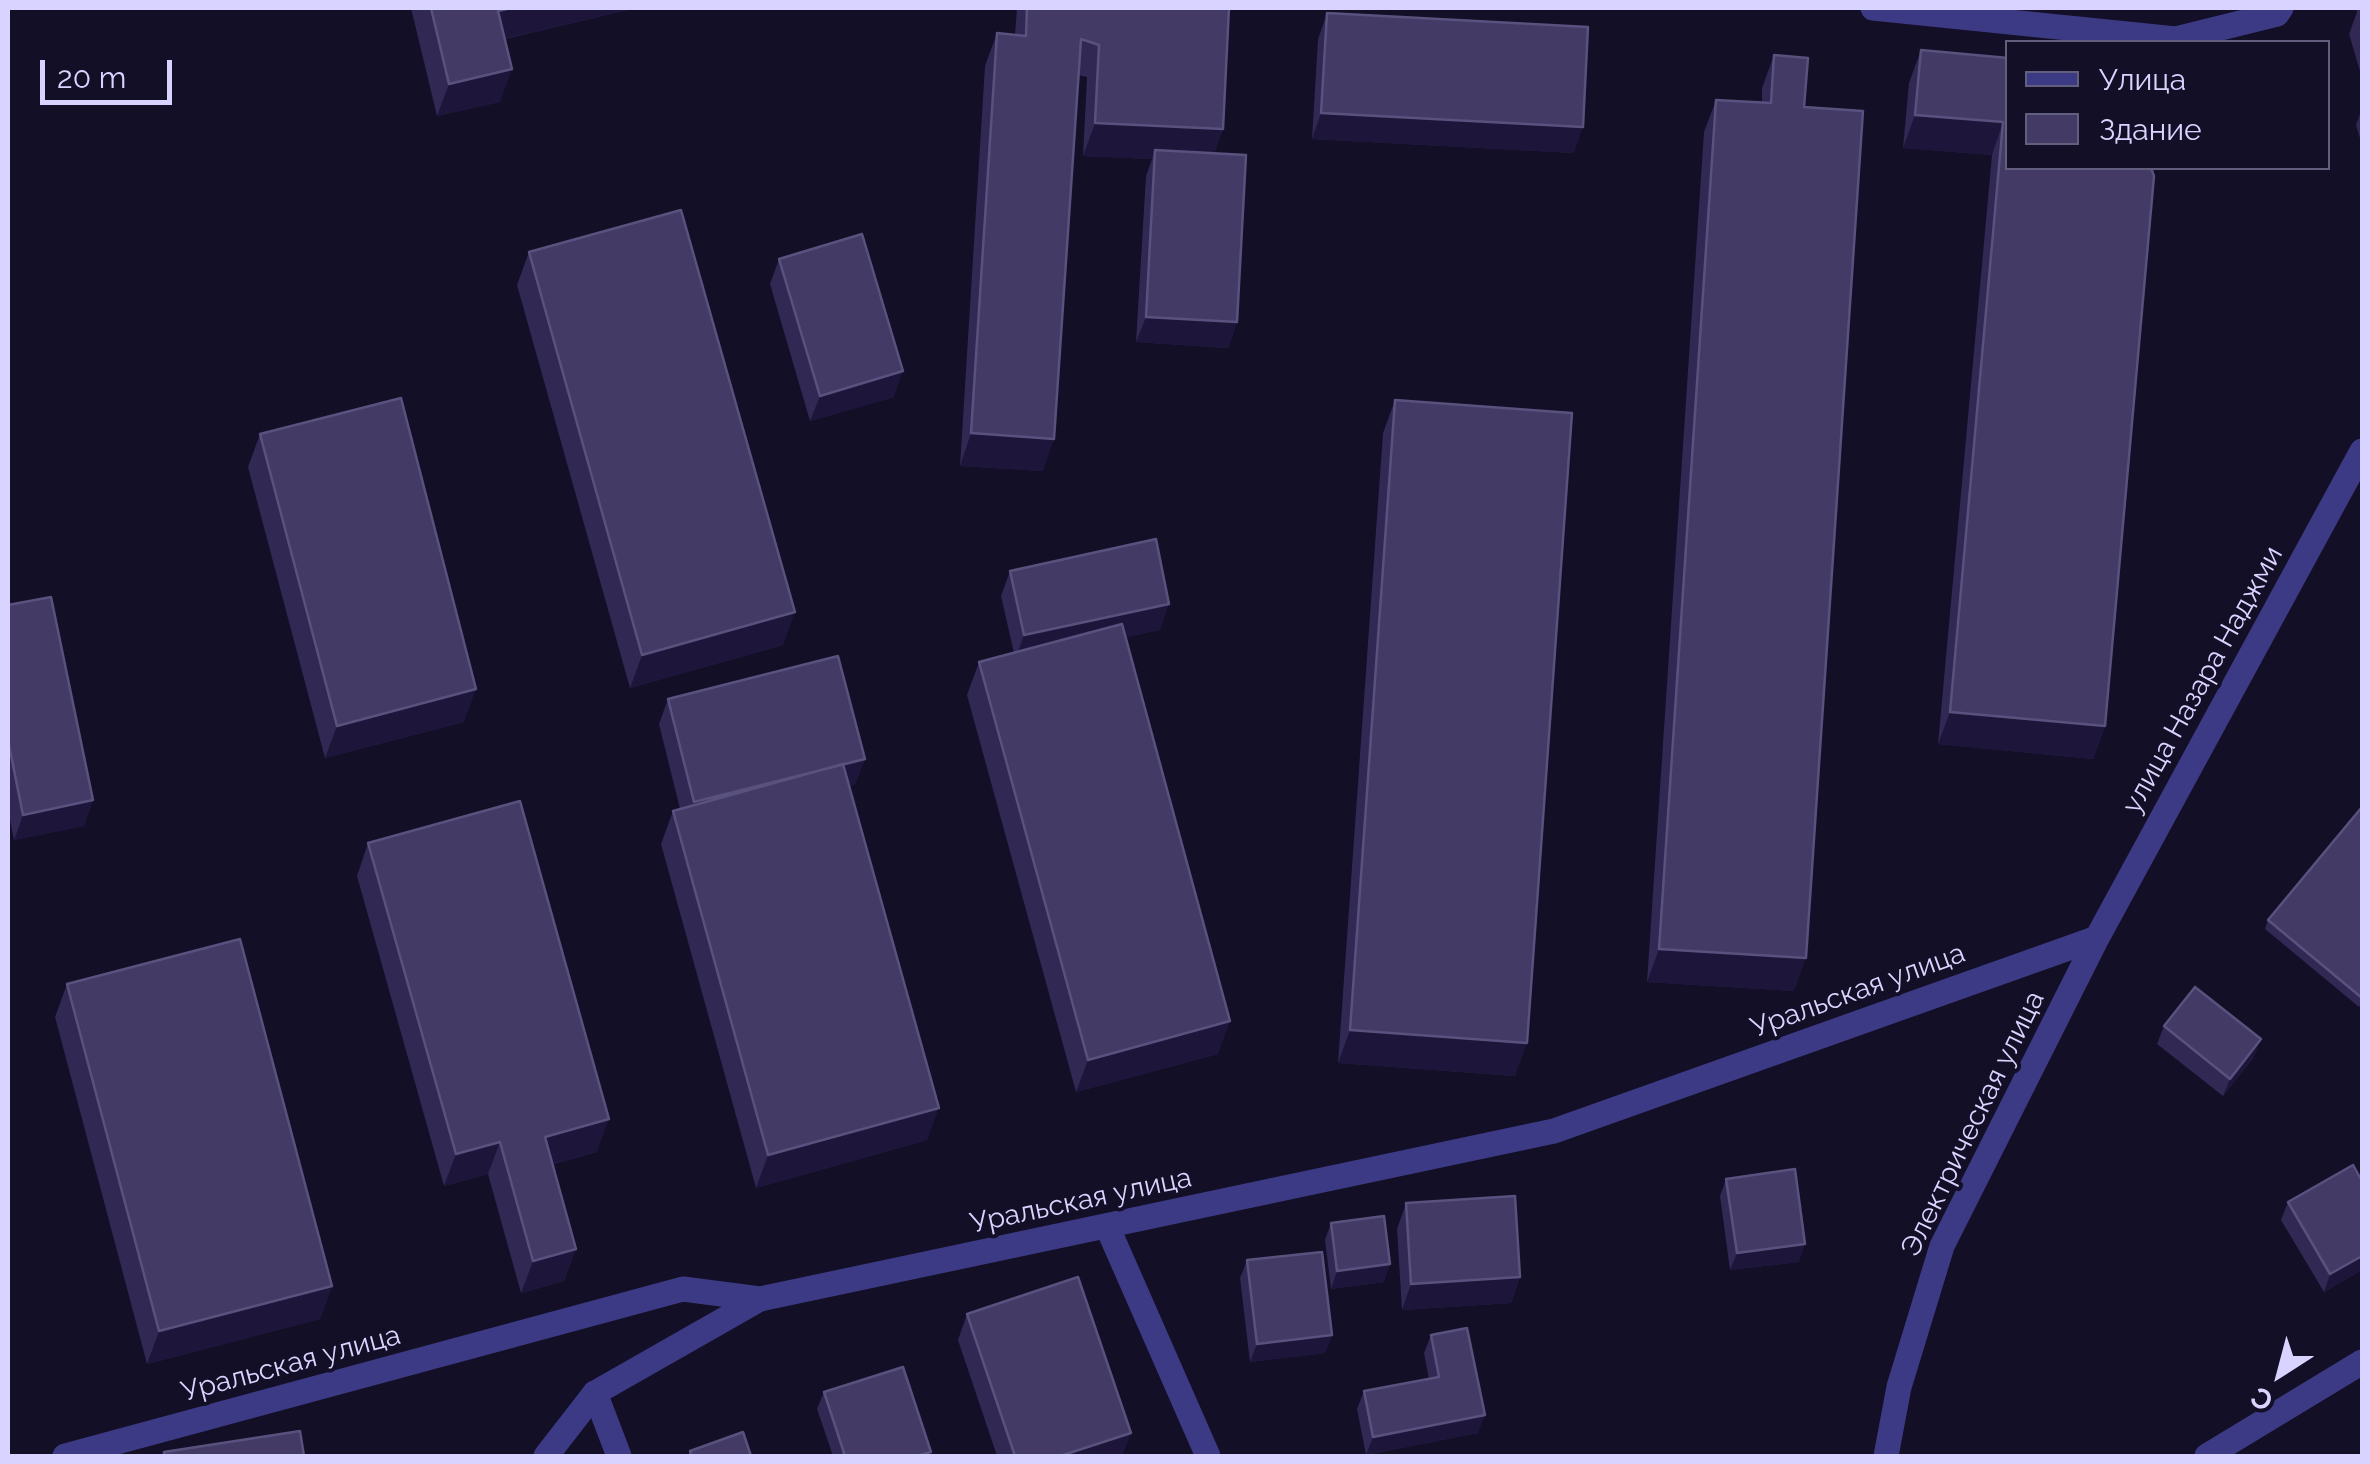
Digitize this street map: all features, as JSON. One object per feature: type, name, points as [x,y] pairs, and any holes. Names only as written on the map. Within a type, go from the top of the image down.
[{"type":"street","points":[[1873,8],[2176,39],[2278,14],[2280,8]]},
{"type":"street","name":"улица Назара Наджми","points":[[2096,938],[2362,451]]},
{"type":"street","name":"Уральская улица","points":[[65,1456],[683,1289],[760,1299],[1554,1131],[2096,938]]},
{"type":"street","name":"Электрическая улица","points":[[1886,1456],[1898,1387],[1942,1246],[2096,938]]},
{"type":"street","points":[[1108,1226],[1208,1456]]},
{"type":"street","points":[[546,1456],[595,1393],[760,1299]]},
{"type":"street","points":[[2207,1456],[2362,1362]]},
{"type":"street","points":[[595,1393],[619,1456]]},
{"type":"building","points":[[431,8],[511,8],[498,11],[512,69],[449,84]]},
{"type":"building","points":[[1027,8],[1229,8],[1223,129],[1095,123],[1099,45],[1081,39],[1054,439],[971,433],[997,33],[1026,36]]},
{"type":"building","points":[[1327,13],[1588,27],[1583,127],[1321,113]]},
{"type":"building","points":[[1921,50],[2005,58],[2005,170],[2152,170],[2154,176],[2105,726],[1950,712],[2003,122],[1915,115]]},
{"type":"building","points":[[1774,55],[1808,58],[1804,107],[1863,111],[1806,958],[1659,949],[1716,100],[1771,103]]},
{"type":"building","points":[[1155,150],[1246,155],[1237,322],[1146,317]]},
{"type":"building","points":[[681,210],[795,612],[642,655],[529,252]]},
{"type":"building","points":[[862,234],[903,371],[820,396],[779,259]]},
{"type":"building","points":[[401,398],[476,689],[337,726],[260,434]]},
{"type":"building","points":[[1395,400],[1572,413],[1527,1043],[1350,1030]]},
{"type":"building","points":[[1156,539],[1169,604],[1024,635],[1010,571]]},
{"type":"building","points":[[51,597],[93,800],[23,815],[8,740],[8,605]]},
{"type":"building","points":[[1122,624],[1230,1021],[1088,1060],[979,662]]},
{"type":"building","points":[[838,656],[865,759],[694,802],[668,699]]},
{"type":"building","points":[[843,764],[939,1108],[768,1155],[673,811]]},
{"type":"building","points":[[520,801],[609,1119],[545,1137],[576,1249],[533,1261],[500,1142],[456,1154],[368,843]]},
{"type":"building","points":[[2362,807],[2362,998],[2268,920]]},
{"type":"building","points":[[240,939],[332,1286],[159,1331],[67,984]]},
{"type":"building","points":[[2195,987],[2261,1039],[2230,1079],[2164,1026]]},
{"type":"building","points":[[2353,1165],[2362,1181],[2362,1256],[2330,1274],[2288,1202]]},
{"type":"building","points":[[1795,1169],[1805,1244],[1737,1253],[1726,1179]]},
{"type":"building","points":[[1515,1196],[1520,1277],[1411,1284],[1406,1203]]},
{"type":"building","points":[[1384,1216],[1390,1264],[1337,1271],[1331,1223]]},
{"type":"building","points":[[1322,1252],[1332,1335],[1257,1344],[1247,1260]]},
{"type":"building","points":[[1078,1277],[1131,1433],[1060,1456],[1015,1456],[967,1314]]},
{"type":"building","points":[[1467,1328],[1485,1415],[1373,1437],[1364,1391],[1439,1377],[1431,1335]]},
{"type":"building","points":[[903,1367],[931,1452],[917,1456],[845,1456],[824,1392]]},
{"type":"building","points":[[300,1431],[304,1456],[164,1456],[164,1452]]},
{"type":"building","points":[[743,1432],[751,1456],[691,1456],[690,1451]]}]
